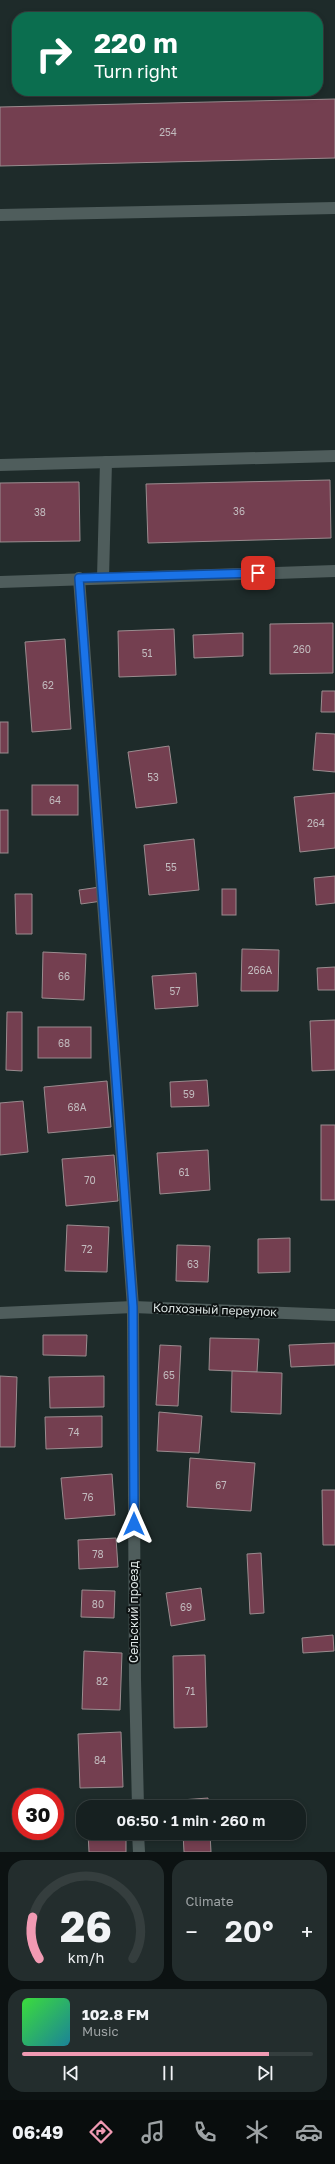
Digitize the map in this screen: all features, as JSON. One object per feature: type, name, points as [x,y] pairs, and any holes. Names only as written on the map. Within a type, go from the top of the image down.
[{"type":"street","points":[[0,215],[335,208]]},
{"type":"street","points":[[0,465],[335,456]]},
{"type":"street","points":[[103,578],[106,462]]},
{"type":"street","points":[[0,582],[79,578],[335,571]]},
{"type":"street","name":"Сельский проезд","points":[[79,578],[133,1307],[134,1671],[138,1800]]},
{"type":"street","name":"Колхозный переулок","points":[[0,1313],[133,1307],[335,1315]]},
{"type":"street","points":[[138,1840],[139,1852]]},
{"type":"building","points":[[335,99],[335,158],[0,166],[0,107]]},
{"type":"building","points":[[330,480],[331,538],[148,543],[146,484]]},
{"type":"building","points":[[79,482],[80,541],[0,542],[0,483]]},
{"type":"building","points":[[333,623],[333,673],[270,674],[270,624]]},
{"type":"building","points":[[174,629],[176,675],[119,677],[118,631]]},
{"type":"building","points":[[243,633],[243,656],[194,658],[193,635]]},
{"type":"building","points":[[65,639],[71,729],[32,732],[25,642]]},
{"type":"building","points":[[322,691],[335,691],[335,712],[321,712]]},
{"type":"building","points":[[0,722],[8,722],[8,753],[0,753]]},
{"type":"building","points":[[316,733],[335,734],[335,772],[313,770]]},
{"type":"building","points":[[169,746],[177,803],[136,808],[128,752]]},
{"type":"building","points":[[32,785],[78,785],[78,815],[32,815]]},
{"type":"building","points":[[335,793],[335,848],[300,852],[294,797]]},
{"type":"building","points":[[0,810],[8,810],[8,853],[0,853]]},
{"type":"building","points":[[194,839],[199,890],[149,895],[144,845]]},
{"type":"building","points":[[335,876],[335,903],[316,905],[314,878]]},
{"type":"building","points":[[100,887],[102,901],[81,904],[79,890]]},
{"type":"building","points":[[222,889],[236,889],[236,915],[222,915]]},
{"type":"building","points":[[15,894],[32,894],[32,934],[16,934]]},
{"type":"building","points":[[242,949],[279,950],[278,991],[241,991]]},
{"type":"building","points":[[43,952],[86,954],[84,1000],[42,998]]},
{"type":"building","points":[[335,967],[335,990],[318,990],[317,968]]},
{"type":"building","points":[[196,973],[198,1006],[155,1009],[152,976]]},
{"type":"building","points":[[7,1012],[22,1012],[22,1071],[6,1070]]},
{"type":"building","points":[[335,1020],[335,1070],[312,1071],[310,1021]]},
{"type":"building","points":[[38,1027],[91,1027],[91,1058],[38,1058]]},
{"type":"building","points":[[207,1080],[209,1106],[171,1107],[170,1082]]},
{"type":"building","points":[[107,1081],[111,1127],[48,1133],[44,1087]]},
{"type":"building","points":[[23,1101],[28,1152],[0,1155],[0,1103]]},
{"type":"building","points":[[321,1125],[335,1125],[335,1200],[321,1200]]},
{"type":"building","points":[[208,1150],[210,1190],[160,1194],[157,1153]]},
{"type":"building","points":[[114,1155],[118,1201],[66,1206],[62,1159]]},
{"type":"building","points":[[67,1225],[109,1227],[107,1272],[65,1271]]},
{"type":"building","points":[[290,1238],[290,1272],[258,1273],[258,1239]]},
{"type":"building","points":[[177,1245],[210,1246],[208,1282],[176,1281]]},
{"type":"building","points":[[43,1335],[87,1335],[86,1356],[43,1355]]},
{"type":"building","points":[[210,1338],[259,1339],[257,1372],[209,1370]]},
{"type":"building","points":[[335,1343],[335,1365],[291,1367],[289,1345]]},
{"type":"building","points":[[160,1345],[181,1346],[178,1406],[156,1405]]},
{"type":"building","points":[[232,1371],[282,1373],[281,1414],[231,1412]]},
{"type":"building","points":[[0,1376],[17,1377],[15,1447],[0,1447]]},
{"type":"building","points":[[104,1376],[104,1407],[50,1408],[49,1377]]},
{"type":"building","points":[[159,1412],[202,1416],[199,1453],[157,1451]]},
{"type":"building","points":[[102,1416],[102,1447],[46,1449],[45,1417]]},
{"type":"building","points":[[190,1458],[255,1463],[251,1511],[187,1507]]},
{"type":"building","points":[[112,1474],[115,1515],[65,1519],[61,1478]]},
{"type":"building","points":[[322,1490],[335,1490],[335,1545],[323,1545]]},
{"type":"building","points":[[116,1538],[118,1567],[79,1569],[78,1540]]},
{"type":"building","points":[[261,1553],[264,1613],[250,1614],[247,1554]]},
{"type":"building","points":[[201,1588],[205,1620],[171,1626],[166,1593]]},
{"type":"building","points":[[82,1590],[115,1591],[114,1618],[81,1617]]},
{"type":"building","points":[[333,1635],[334,1651],[303,1653],[302,1638]]},
{"type":"building","points":[[84,1651],[122,1653],[120,1710],[82,1709]]},
{"type":"building","points":[[205,1655],[207,1727],[174,1728],[173,1656]]},
{"type":"building","points":[[121,1732],[123,1787],[80,1788],[78,1734]]},
{"type":"building","points":[[208,1798],[208,1800],[181,1800]]},
{"type":"building","points":[[88,1840],[126,1840],[126,1852],[89,1852]]},
{"type":"building","points":[[183,1840],[210,1840],[211,1852],[184,1852]]},
{"type":"route","points":[[134,1524],[133,1307],[79,578],[258,573]]}]
